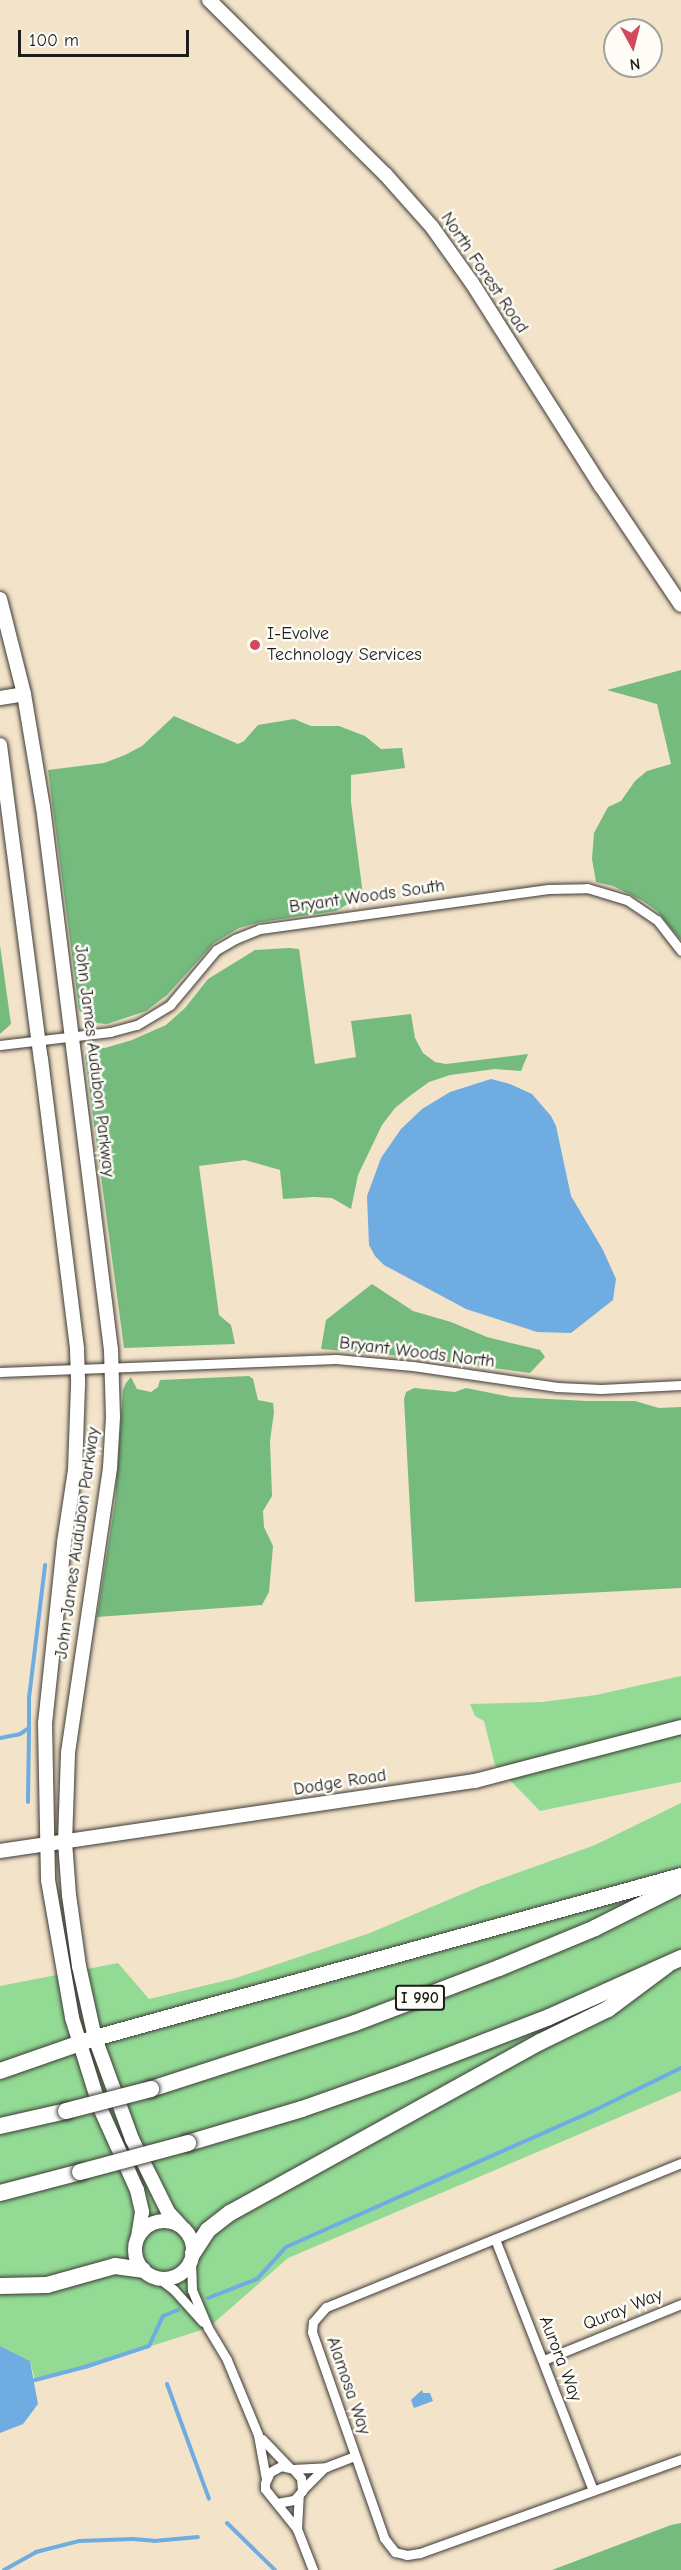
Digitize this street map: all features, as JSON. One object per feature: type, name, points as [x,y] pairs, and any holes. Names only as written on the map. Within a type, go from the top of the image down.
[{"type":"highway","points":[[0,2071],[87,2041],[681,1876]]},
{"type":"highway","name":"I 990","points":[[0,2126],[66,2112],[151,2089],[355,2023],[477,1977],[595,1928],[681,1885]]},
{"type":"highway","points":[[0,2193],[188,2143],[302,2109],[404,2073],[549,2017],[674,1962]]},
{"type":"highway","points":[[192,2257],[208,2230],[230,2213],[540,2042],[608,2009],[674,1962]]},
{"type":"highway","points":[[0,2286],[47,2285],[115,2266],[150,2274]]},
{"type":"main road","name":"North Forest Road","points":[[209,0],[385,174],[432,227],[472,283],[601,486],[681,605]]},
{"type":"main road","name":"John James Audubon Parkway","points":[[0,599],[24,694],[44,807],[112,1367],[113,1417],[110,1468],[71,1723],[65,1802],[65,1842],[87,2041],[100,2108],[137,2190],[142,2212],[138,2236]]},
{"type":"main road","points":[[0,698],[24,694]]},
{"type":"main road","name":"John James Audubon Parkway","points":[[0,745],[39,1041],[78,1369],[75,1470],[64,1544],[45,1723],[45,1845],[57,1947],[87,2041],[159,2197],[168,2212],[180,2225]]},
{"type":"main road","name":"Dodge Road","points":[[0,1851],[476,1781],[681,1727]]},
{"type":"main road","points":[[161,2221],[180,2225],[192,2241],[192,2257],[178,2275],[169,2278],[150,2274],[135,2254],[138,2236],[152,2223],[161,2221]]},
{"type":"street","name":"Bryant Woods South","points":[[0,1045],[127,1029],[159,1014],[170,1005],[216,950],[246,933],[548,889],[587,888],[613,894],[647,912],[670,935],[681,951]]},
{"type":"street","name":"Bryant Woods North","points":[[0,1372],[336,1359],[413,1366],[557,1387],[601,1389],[681,1385]]},
{"type":"street","name":"Alamosa Way","points":[[681,2163],[326,2307],[313,2322],[314,2342],[384,2538],[395,2552],[407,2555],[420,2553],[681,2459]]},
{"type":"street","name":"Aurora Way","points":[[495,2239],[544,2360],[592,2492]]},
{"type":"street","points":[[192,2257],[192,2290],[208,2328],[227,2360],[258,2435],[267,2495],[277,2503],[297,2529],[313,2570]]},
{"type":"street","points":[[150,2274],[174,2290],[208,2328]]},
{"type":"street","name":"Quray Way","points":[[544,2360],[681,2304]]},
{"type":"street","points":[[258,2435],[301,2478],[297,2529]]},
{"type":"street","points":[[266,2480],[275,2468],[326,2467],[356,2456]]},
{"type":"street","points":[[277,2503],[289,2503],[326,2467]]},
{"type":"green space","points":[[681,670],[681,940],[657,911],[643,901],[613,886],[596,882],[592,859],[594,833],[608,807],[621,801],[635,781],[647,771],[671,764],[657,704],[607,690]]},
{"type":"green space","points":[[174,716],[238,744],[244,741],[258,725],[294,719],[311,726],[339,726],[365,736],[381,749],[402,748],[405,768],[351,775],[351,802],[363,895],[336,911],[261,922],[239,928],[214,943],[167,995],[146,1011],[107,1024],[86,1022],[79,1009],[48,770],[104,763],[125,755],[142,746]]},
{"type":"green space","points":[[0,945],[11,1024],[0,1034]]},
{"type":"green space","points":[[299,949],[315,1064],[356,1057],[351,1021],[411,1014],[415,1038],[423,1053],[435,1062],[446,1064],[528,1054],[521,1071],[495,1069],[450,1075],[429,1082],[411,1095],[395,1108],[382,1125],[358,1175],[351,1209],[332,1198],[283,1199],[280,1170],[245,1160],[199,1166],[219,1315],[231,1325],[235,1344],[124,1348],[85,1056],[92,1046],[105,1048],[132,1040],[166,1025],[185,1008],[208,979],[255,950]]},
{"type":"green space","points":[[372,1284],[413,1311],[451,1322],[487,1337],[540,1350],[545,1357],[530,1373],[402,1356],[321,1349],[326,1320]]},
{"type":"green space","points":[[249,1376],[253,1379],[258,1400],[273,1403],[274,1412],[270,1441],[272,1496],[263,1511],[264,1527],[273,1546],[269,1592],[262,1605],[97,1617],[115,1502],[123,1390],[126,1383],[131,1377],[137,1389],[151,1392],[158,1387],[160,1380]]},
{"type":"green space","points":[[414,1388],[455,1392],[466,1388],[511,1397],[635,1401],[659,1408],[681,1407],[681,1588],[415,1602],[404,1399],[406,1392]]},
{"type":"green space","points":[[681,1676],[681,1782],[540,1811],[495,1765],[484,1721],[475,1716],[470,1704],[542,1702],[596,1695]]},
{"type":"green space","points":[[681,1803],[681,2091],[288,2258],[208,2328],[85,2367],[35,2380],[30,2361],[0,2346],[0,1986],[118,1963],[149,1999],[236,1978],[370,1933],[481,1886],[595,1845]]},
{"type":"green space","points":[[681,2523],[681,2570],[552,2570],[671,2525]]},
{"type":"water","points":[[491,1079],[510,1084],[532,1094],[551,1116],[556,1126],[571,1196],[603,1250],[616,1279],[613,1300],[571,1333],[537,1332],[466,1309],[384,1265],[369,1245],[367,1196],[381,1158],[401,1129],[422,1109],[450,1092]]},
{"type":"water","points":[[0,2346],[30,2361],[38,2404],[23,2424],[0,2433]]},
{"type":"water","points":[[422,2390],[423,2393],[430,2393],[433,2401],[414,2408],[411,2400]]},
{"type":"waterway","points":[[0,1738],[20,1734],[29,1728],[29,1698],[45,1565]]},
{"type":"waterway","points":[[28,1802],[29,1728]]},
{"type":"waterway","points":[[208,2298],[257,2279],[286,2247],[595,2110],[681,2068]]},
{"type":"waterway","points":[[35,2380],[85,2367],[149,2346],[163,2316],[178,2310]]},
{"type":"waterway","points":[[167,2384],[209,2499]]},
{"type":"waterway","points":[[227,2523],[275,2570]]},
{"type":"waterway","points":[[4,2570],[36,2552],[79,2541],[133,2539],[154,2541],[198,2537]]},
{"type":"place","name":"I-Evolve Technology Services","points":[[255,645]]}]
